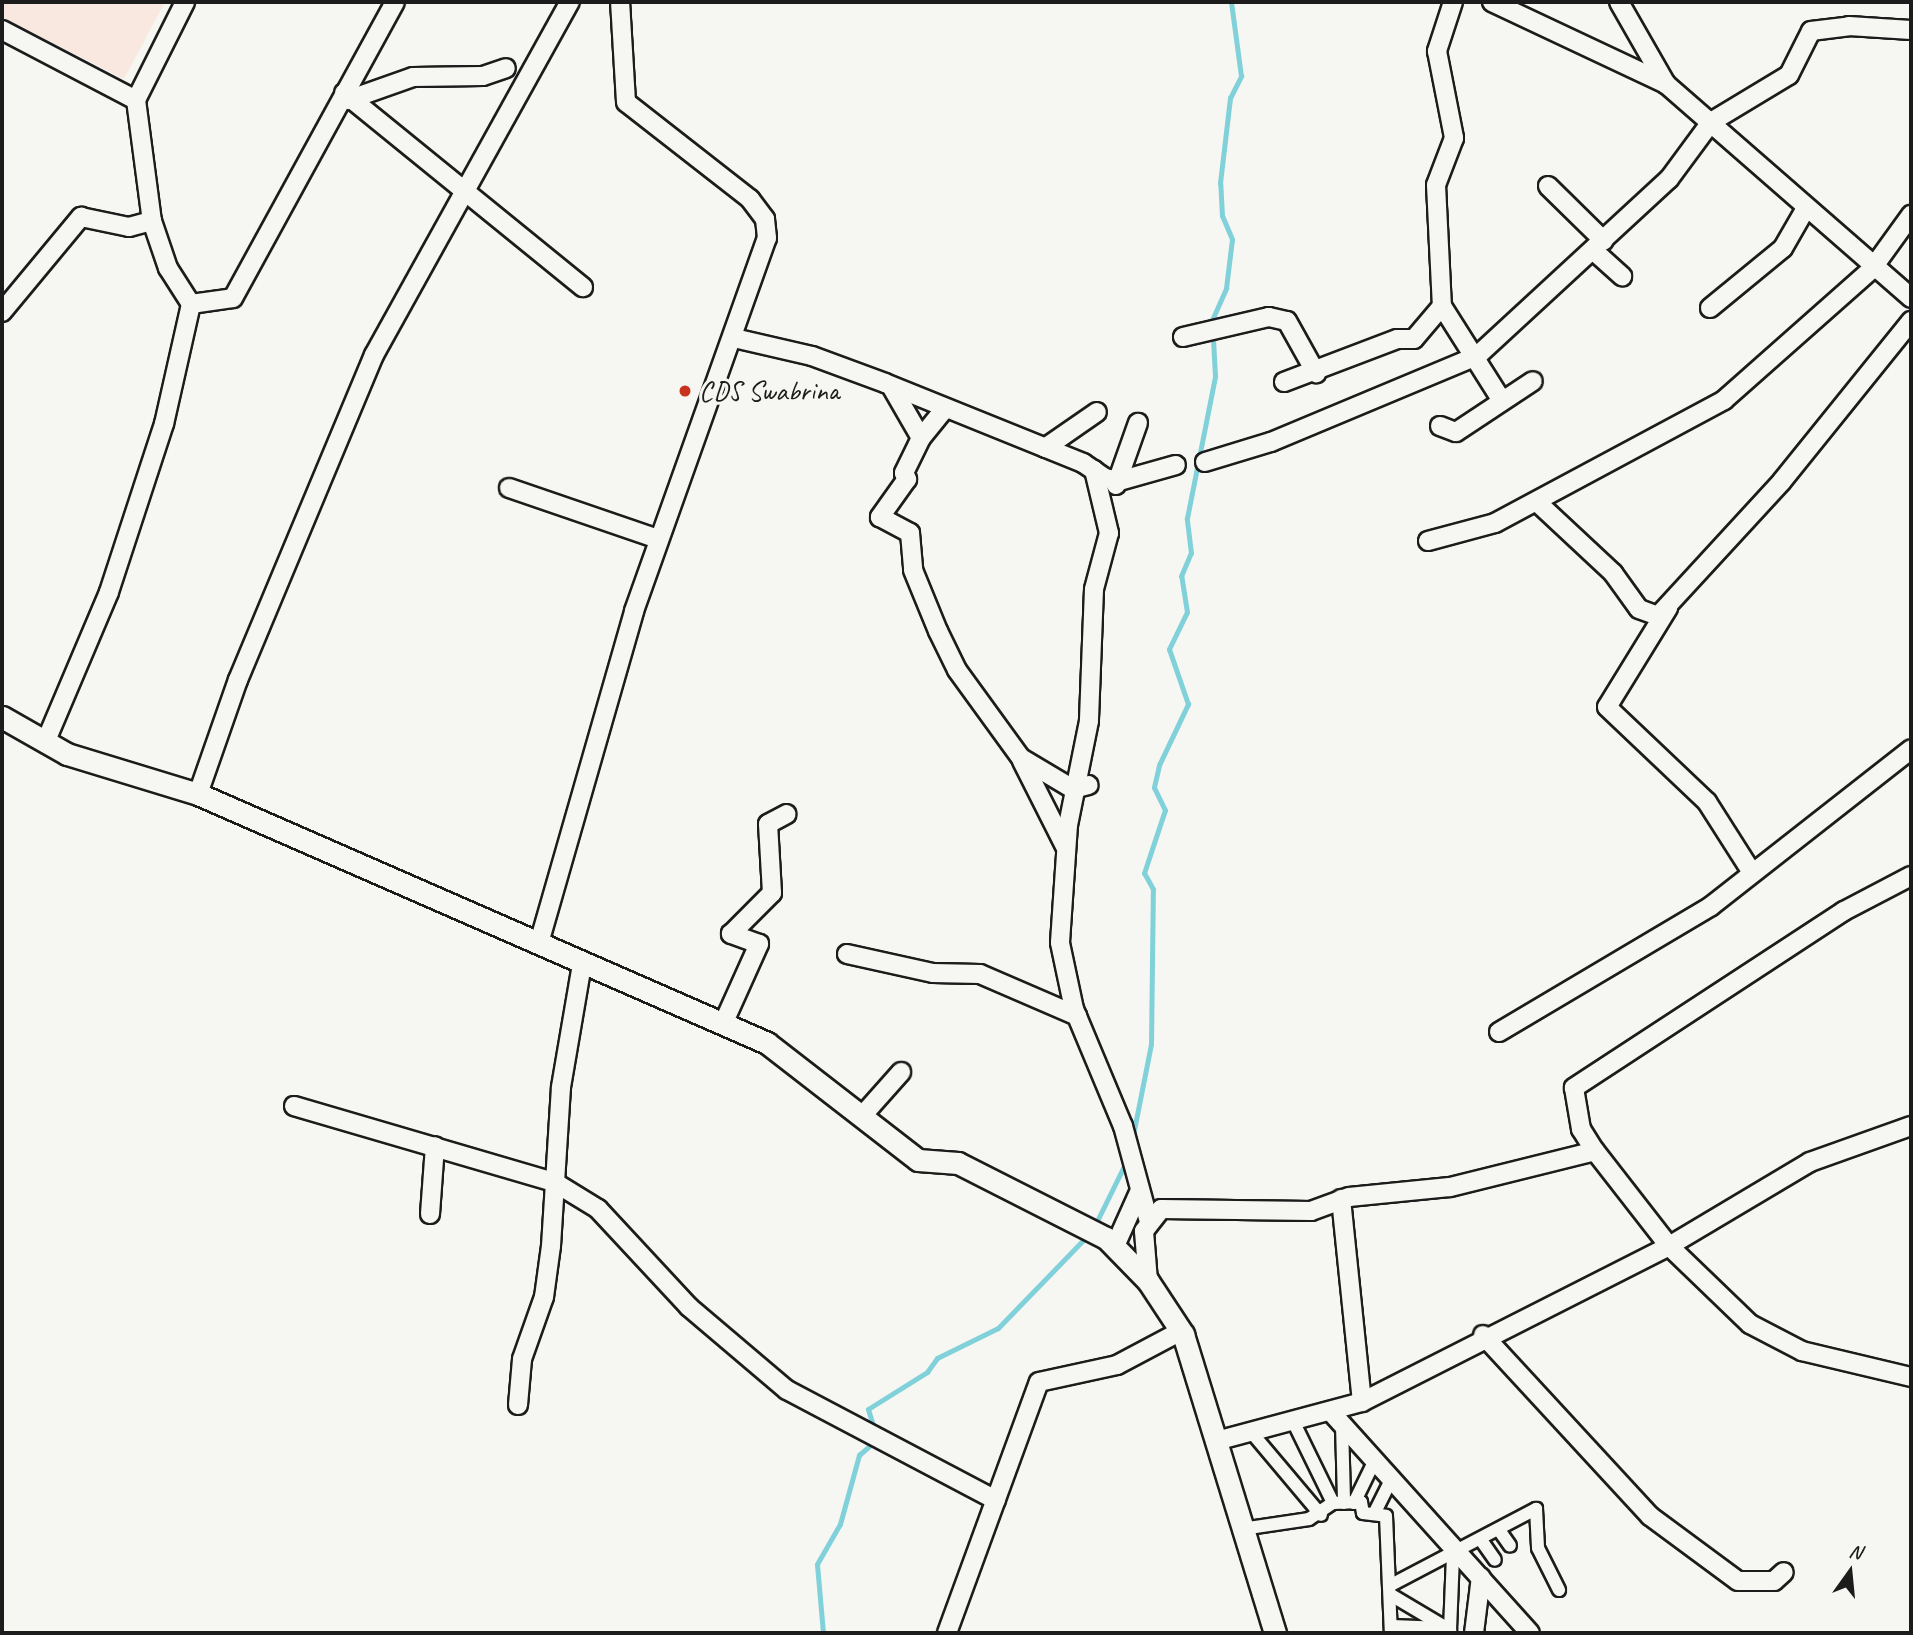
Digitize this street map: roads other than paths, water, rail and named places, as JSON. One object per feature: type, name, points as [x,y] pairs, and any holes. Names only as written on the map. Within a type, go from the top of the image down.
[{"type":"street","points":[[45,743],[122,553],[164,424],[191,304],[168,268],[152,221],[136,100],[185,2]]},
{"type":"street","points":[[191,304],[233,298],[346,97],[395,2]]},
{"type":"street","points":[[198,794],[238,680],[374,355],[570,2]]},
{"type":"street","points":[[539,943],[658,539],[734,338],[767,238],[765,219],[750,199],[626,102],[620,2]]},
{"type":"street","points":[[1452,2],[1437,51],[1454,138],[1436,185],[1442,306],[1477,356],[1502,401]]},
{"type":"street","points":[[1492,2],[1666,84],[1872,269],[1911,298]]},
{"type":"street","points":[[1619,2],[1666,84]]},
{"type":"street","points":[[1205,462],[1271,442],[1477,356],[1669,179],[1711,122],[1789,75],[1811,32],[1849,26],[1911,30]]},
{"type":"street","points":[[2,30],[136,100]]},
{"type":"street","points":[[346,97],[377,85],[428,74],[483,76],[506,68]]},
{"type":"street","points":[[346,97],[583,287]]},
{"type":"street","points":[[1548,186],[1622,276]]},
{"type":"street","points":[[1710,307],[1783,248],[1806,208]]},
{"type":"street","points":[[1428,541],[1468,535],[1538,503],[1724,400],[1872,269],[1911,215]]},
{"type":"street","points":[[2,312],[81,217],[130,227],[152,221]]},
{"type":"street","points":[[1284,382],[1425,333],[1442,306]]},
{"type":"street","points":[[1183,337],[1269,317],[1287,321],[1316,373]]},
{"type":"street","points":[[1538,503],[1613,573],[1639,609],[1658,616],[1911,321]]},
{"type":"street","points":[[734,338],[812,356],[1045,448],[1119,481],[1176,465]]},
{"type":"street","points":[[1440,426],[1456,432],[1533,381]]},
{"type":"street","points":[[891,386],[921,438]]},
{"type":"street","points":[[945,408],[921,438],[904,473],[907,479],[880,517],[910,533],[913,570],[937,631],[957,670],[1021,758],[1069,841]]},
{"type":"street","points":[[1045,448],[1097,412]]},
{"type":"street","points":[[1102,504],[1119,481],[1138,424]]},
{"type":"street","points":[[1094,470],[1109,533],[1094,589],[1089,721],[1081,787],[1069,841],[1060,943],[1077,1016],[1123,1126],[1149,1222],[1148,1281]]},
{"type":"street","points":[[509,488],[658,539]]},
{"type":"street","points":[[1670,605],[1607,707],[1707,802],[1751,871]]},
{"type":"street","points":[[2,717],[45,743],[198,794],[767,1043],[918,1160],[958,1163],[1083,1223],[1115,1246],[1148,1281],[1181,1332],[1275,1633]]},
{"type":"street","points":[[1499,1032],[1711,906],[1751,871],[1911,749]]},
{"type":"street","points":[[1021,758],[1081,787]]},
{"type":"street","points":[[723,1024],[759,944],[731,934],[772,892],[768,824],[787,814]]},
{"type":"street","points":[[1911,876],[1844,911],[1583,1079],[1574,1088],[1575,1105],[1595,1151],[1669,1246],[1774,1340],[1911,1377]]},
{"type":"street","points":[[847,954],[933,972],[980,974],[1077,1016]]},
{"type":"street","points":[[518,1405],[522,1359],[544,1297],[561,1087],[582,964]]},
{"type":"street","points":[[862,1116],[885,1083],[901,1072]]},
{"type":"street","points":[[294,1106],[554,1182],[598,1209],[690,1307],[787,1390],[996,1500]]},
{"type":"street","points":[[1216,1441],[1294,1423],[1337,1418],[1483,1335],[1669,1246],[1810,1162],[1911,1126]]},
{"type":"street","points":[[430,1214],[435,1146]]},
{"type":"street","points":[[1149,1222],[1161,1209],[1270,1213],[1311,1210],[1341,1199],[1450,1187],[1595,1151]]},
{"type":"street","points":[[1115,1246],[1140,1190]]},
{"type":"street","points":[[1341,1199],[1362,1402]]},
{"type":"street","points":[[947,1633],[1039,1382],[1118,1365],[1181,1332]]},
{"type":"street","points":[[1483,1335],[1650,1516],[1738,1581],[1774,1581],[1784,1572]]},
{"type":"street","points":[[1337,1418],[1530,1633]]},
{"type":"street","points":[[1337,1418],[1344,1503]]},
{"type":"street","points":[[1294,1423],[1344,1503],[1386,1516],[1392,1630],[1448,1631]]},
{"type":"street","points":[[1252,1433],[1321,1514]]},
{"type":"street","points":[[1242,1529],[1321,1514],[1344,1503],[1374,1460]]},
{"type":"street","points":[[1374,1514],[1392,1478]]},
{"type":"street","points":[[1391,1590],[1536,1509],[1538,1548],[1559,1590]]},
{"type":"street","points":[[1499,1530],[1510,1546]]},
{"type":"street","points":[[1481,1540],[1495,1560]]},
{"type":"street","points":[[1448,1631],[1457,1554]]},
{"type":"street","points":[[1474,1633],[1481,1577]]},
{"type":"street","points":[[1391,1590],[1448,1631]]},
{"type":"waterway","points":[[1133,1135],[1151,1044],[1153,889],[1144,873],[1165,810],[1154,787],[1159,765],[1188,704],[1169,649],[1187,612],[1181,576],[1191,553],[1187,518],[1215,376],[1212,320],[1226,288],[1232,239],[1222,216],[1220,183],[1230,98],[1241,76],[1231,2]]},
{"type":"waterway","points":[[1094,1227],[1128,1158]]},
{"type":"waterway","points":[[875,1432],[868,1409],[927,1372],[937,1358],[998,1328],[1088,1235]]},
{"type":"waterway","points":[[823,1633],[817,1564],[840,1524],[859,1455],[875,1441]]},
{"type":"place","name":"CDS Swabrina","points":[[685,391]]}]
